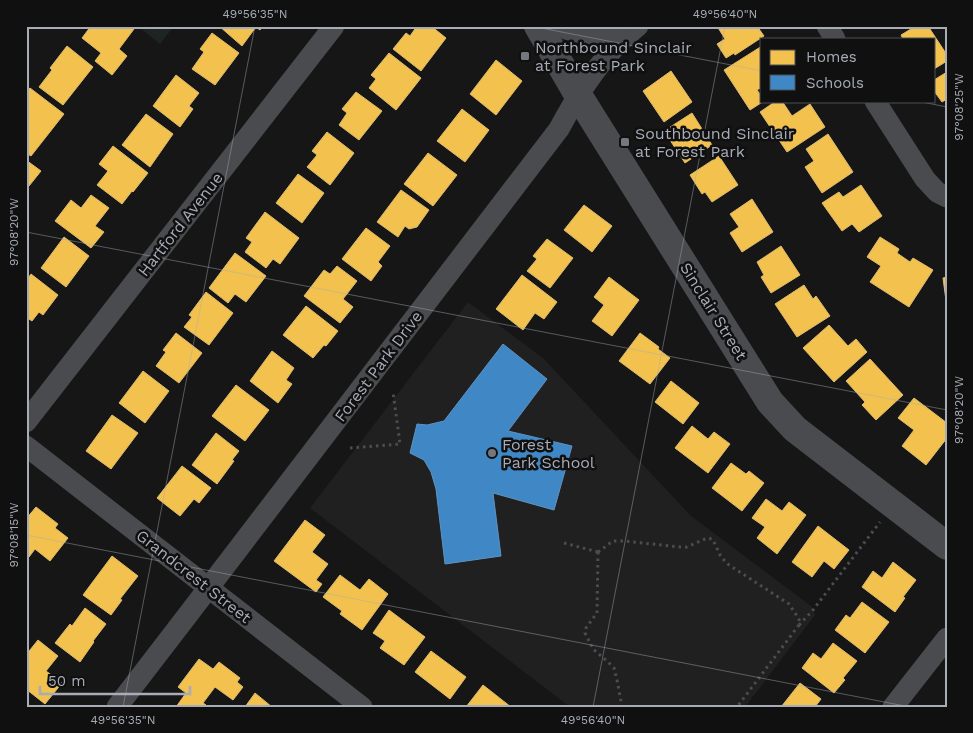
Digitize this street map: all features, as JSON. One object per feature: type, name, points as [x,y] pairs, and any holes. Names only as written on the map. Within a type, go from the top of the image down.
[{"type":"street","name":"Hartford Avenue","points":[[26,422],[334,26]]},
{"type":"street","name":"Sinclair Street","points":[[538,26],[578,95],[770,402],[795,429],[947,546]]},
{"type":"street","points":[[568,26],[578,29],[604,30],[614,26]]},
{"type":"street","name":"Forest Park Drive","points":[[117,707],[559,129],[578,95],[592,75],[617,44],[638,26]]},
{"type":"street","points":[[827,26],[834,38]]},
{"type":"street","points":[[876,102],[926,180],[937,192],[947,197]]},
{"type":"street","name":"Grandcrest Street","points":[[26,446],[362,707]]},
{"type":"street","points":[[893,707],[947,638]]},
{"type":"path","points":[[350,448],[400,444],[393,392]]},
{"type":"path","points":[[737,707],[893,505]]},
{"type":"path","points":[[598,552],[613,541],[687,547],[707,538],[712,539],[729,565],[789,604],[799,619],[799,625]]},
{"type":"path","points":[[564,543],[598,552]]},
{"type":"path","points":[[598,552],[597,613],[586,628],[585,633],[593,649],[614,668],[622,707]]},
{"type":"shaded area","points":[[138,26],[174,26],[160,44]]},
{"type":"shaded area","name":"Forest Park School","points":[[468,302],[544,359],[690,515],[811,606],[815,615],[745,707],[570,707],[310,508]]},
{"type":"building: Homes","points":[[91,26],[130,26],[134,29],[119,49],[127,56],[112,75],[95,61],[101,53],[82,38]]},
{"type":"building: Homes","points":[[219,26],[263,26],[260,30],[256,27],[242,46]]},
{"type":"building: Homes","points":[[417,26],[431,26],[446,38],[421,71],[393,49],[406,33],[410,36]]},
{"type":"building: Homes","points":[[717,26],[757,26],[764,36],[735,55],[734,53],[726,58],[717,44],[725,39]]},
{"type":"building: Homes","points":[[916,26],[928,26],[936,38],[902,38],[901,35]]},
{"type":"building: Homes","points":[[212,33],[239,53],[215,85],[192,69],[204,52],[200,49]]},
{"type":"building: Homes","points":[[936,38],[947,55],[947,61],[936,68]]},
{"type":"building: Homes","points":[[67,46],[93,67],[63,105],[39,87],[52,70],[50,68]]},
{"type":"building: Homes","points":[[760,47],[760,88],[757,90],[760,94],[760,102],[762,102],[750,110],[724,70]]},
{"type":"building: Homes","points":[[389,53],[421,78],[396,110],[369,88],[376,79],[371,75]]},
{"type":"building: Homes","points":[[496,60],[522,81],[496,115],[470,94]]},
{"type":"building: Homes","points":[[671,71],[692,102],[664,122],[643,91]]},
{"type":"building: Homes","points":[[947,72],[947,99],[942,102],[936,94],[936,79]]},
{"type":"building: Homes","points":[[176,75],[199,93],[189,106],[193,109],[180,127],[153,106]]},
{"type":"building: Homes","points":[[30,88],[64,114],[31,156],[26,153],[26,93]]},
{"type":"building: Homes","points":[[356,92],[382,111],[359,140],[339,125],[347,113],[342,109]]},
{"type":"building: Homes","points":[[775,102],[783,102],[792,116],[810,104],[825,127],[787,152],[760,112]]},
{"type":"building: Homes","points":[[462,109],[489,130],[465,162],[437,141]]},
{"type":"building: Homes","points":[[692,113],[712,145],[685,163],[664,131]]},
{"type":"building: Homes","points":[[146,114],[173,134],[150,167],[122,145]]},
{"type":"building: Homes","points":[[327,132],[354,153],[330,185],[307,167],[317,155],[312,151]]},
{"type":"building: Homes","points":[[828,134],[853,172],[822,193],[805,167],[814,161],[806,149]]},
{"type":"building: Homes","points":[[113,146],[148,173],[122,204],[97,185],[108,171],[99,164]]},
{"type":"building: Homes","points":[[428,153],[457,175],[433,206],[404,184]]},
{"type":"building: Homes","points":[[719,156],[738,185],[712,202],[705,192],[702,194],[690,175]]},
{"type":"building: Homes","points":[[26,160],[41,171],[29,186],[26,184]]},
{"type":"building: Homes","points":[[298,174],[324,193],[302,223],[276,203]]},
{"type":"building: Homes","points":[[861,185],[882,216],[859,232],[852,224],[842,231],[822,203],[839,192],[843,197]]},
{"type":"building: Homes","points":[[401,190],[429,210],[417,227],[409,229],[405,226],[398,237],[377,222]]},
{"type":"building: Homes","points":[[91,195],[109,208],[95,226],[104,232],[91,248],[55,221],[71,200],[81,208]]},
{"type":"building: Homes","points":[[752,199],[773,232],[742,252],[730,233],[739,227],[730,214]]},
{"type":"building: Homes","points":[[584,205],[612,226],[592,252],[564,230]]},
{"type":"building: Homes","points":[[265,212],[299,238],[280,264],[273,259],[266,268],[245,252],[252,242],[246,238]]},
{"type":"building: Homes","points":[[366,228],[390,246],[378,262],[382,266],[371,281],[342,259]]},
{"type":"building: Homes","points":[[64,237],[89,256],[66,287],[41,268]]},
{"type":"building: Homes","points":[[880,237],[899,249],[897,253],[910,262],[913,258],[933,270],[909,307],[870,282],[881,266],[867,257]]},
{"type":"building: Homes","points":[[547,239],[573,258],[550,288],[527,271],[537,259],[533,256]]},
{"type":"building: Homes","points":[[781,246],[800,275],[771,293],[761,277],[764,275],[757,262]]},
{"type":"building: Homes","points":[[235,253],[266,276],[246,302],[235,294],[228,303],[209,288]]},
{"type":"building: Homes","points":[[337,266],[357,281],[343,299],[353,307],[340,323],[304,296],[324,270],[330,274]]},
{"type":"building: Homes","points":[[31,274],[58,295],[43,315],[39,312],[32,321],[26,317],[26,281]]},
{"type":"building: Homes","points":[[522,275],[557,302],[544,319],[535,313],[523,330],[496,309]]},
{"type":"building: Homes","points":[[609,277],[639,300],[612,336],[592,321],[604,305],[594,297]]},
{"type":"building: Homes","points":[[947,277],[947,308],[943,278]]},
{"type":"building: Homes","points":[[804,285],[813,299],[816,296],[830,316],[797,337],[775,304]]},
{"type":"building: Homes","points":[[206,292],[233,313],[209,345],[184,327],[192,317],[189,315]]},
{"type":"building: Homes","points":[[306,306],[338,331],[313,358],[283,335]]},
{"type":"building: Homes","points":[[829,325],[848,346],[856,339],[867,352],[834,382],[803,348]]},
{"type":"building: Homes","points":[[176,333],[202,353],[179,383],[156,366],[166,352],[163,350]]},
{"type":"building: Homes","points":[[640,333],[670,358],[650,384],[619,361]]},
{"type":"building: Homes","points":[[272,351],[294,368],[286,380],[292,384],[278,403],[250,381]]},
{"type":"building: Homes","points":[[870,359],[903,395],[876,420],[862,405],[865,402],[846,381]]},
{"type":"building: Homes","points":[[143,371],[169,391],[145,423],[119,403]]},
{"type":"building: Homes","points":[[671,381],[699,403],[683,424],[655,402]]},
{"type":"building: Homes","points":[[236,385],[269,410],[245,441],[212,416]]},
{"type":"building: Homes","points":[[914,398],[947,423],[947,438],[926,465],[902,446],[914,430],[898,418]]},
{"type":"building: Homes","points":[[112,415],[138,433],[111,469],[86,451]]},
{"type":"building: Homes","points":[[692,426],[708,439],[714,432],[730,444],[708,473],[675,448]]},
{"type":"building: Homes","points":[[216,433],[239,451],[217,484],[192,465]]},
{"type":"building: Homes","points":[[731,463],[746,474],[749,471],[764,483],[742,511],[712,488]]},
{"type":"building: Homes","points":[[182,466],[211,488],[199,503],[194,499],[180,516],[157,498]]},
{"type":"building: Homes","points":[[766,499],[782,511],[789,502],[806,515],[777,554],[757,538],[765,527],[752,518]]},
{"type":"building: Homes","points":[[36,507],[58,524],[55,528],[68,538],[50,561],[35,549],[29,557],[26,555],[26,519]]},
{"type":"building: Homes","points":[[305,520],[325,535],[312,552],[328,564],[316,580],[322,584],[316,592],[274,561]]},
{"type":"building: Homes","points":[[818,526],[849,550],[834,569],[824,561],[812,577],[792,562]]},
{"type":"building: Homes","points":[[112,556],[138,576],[120,599],[122,600],[111,615],[83,595]]},
{"type":"building: Homes","points":[[893,562],[916,580],[903,597],[905,598],[895,612],[862,587],[873,571],[882,578]]},
{"type":"building: Homes","points":[[340,575],[360,590],[369,579],[388,594],[362,630],[340,614],[342,611],[323,597]]},
{"type":"building: Homes","points":[[862,602],[889,622],[865,653],[835,630],[846,615],[850,618]]},
{"type":"building: Homes","points":[[85,608],[106,624],[80,662],[55,643],[70,624],[72,626]]},
{"type":"building: Homes","points":[[389,610],[425,637],[404,665],[380,648],[385,641],[373,633]]},
{"type":"building: Homes","points":[[38,640],[58,656],[46,671],[62,683],[45,704],[26,689],[26,655]]},
{"type":"building: Homes","points":[[833,643],[857,661],[834,693],[802,668],[813,653],[821,659]]},
{"type":"building: Homes","points":[[431,651],[466,677],[450,699],[415,672]]},
{"type":"building: Homes","points":[[199,659],[213,669],[219,662],[240,678],[237,682],[243,687],[233,700],[215,687],[203,703],[206,705],[204,707],[176,707],[186,693],[178,687]]},
{"type":"building: Homes","points":[[800,683],[821,699],[815,707],[781,707]]},
{"type":"building: Homes","points":[[483,685],[511,707],[466,707]]},
{"type":"building: Homes","points":[[255,693],[272,707],[245,707]]},
{"type":"building: Schools","points":[[503,344],[547,379],[508,431],[572,446],[554,510],[493,493],[501,556],[445,564],[436,489],[431,472],[424,460],[410,453],[417,424],[427,425],[444,421]]},
{"type":"place","name":"Northbound Sinclair at Forest Park","points":[[525,56]]},
{"type":"place","name":"Southbound Sinclair at Forest Park","points":[[625,142]]},
{"type":"place","name":"Forest Park School","points":[[492,453]]}]
